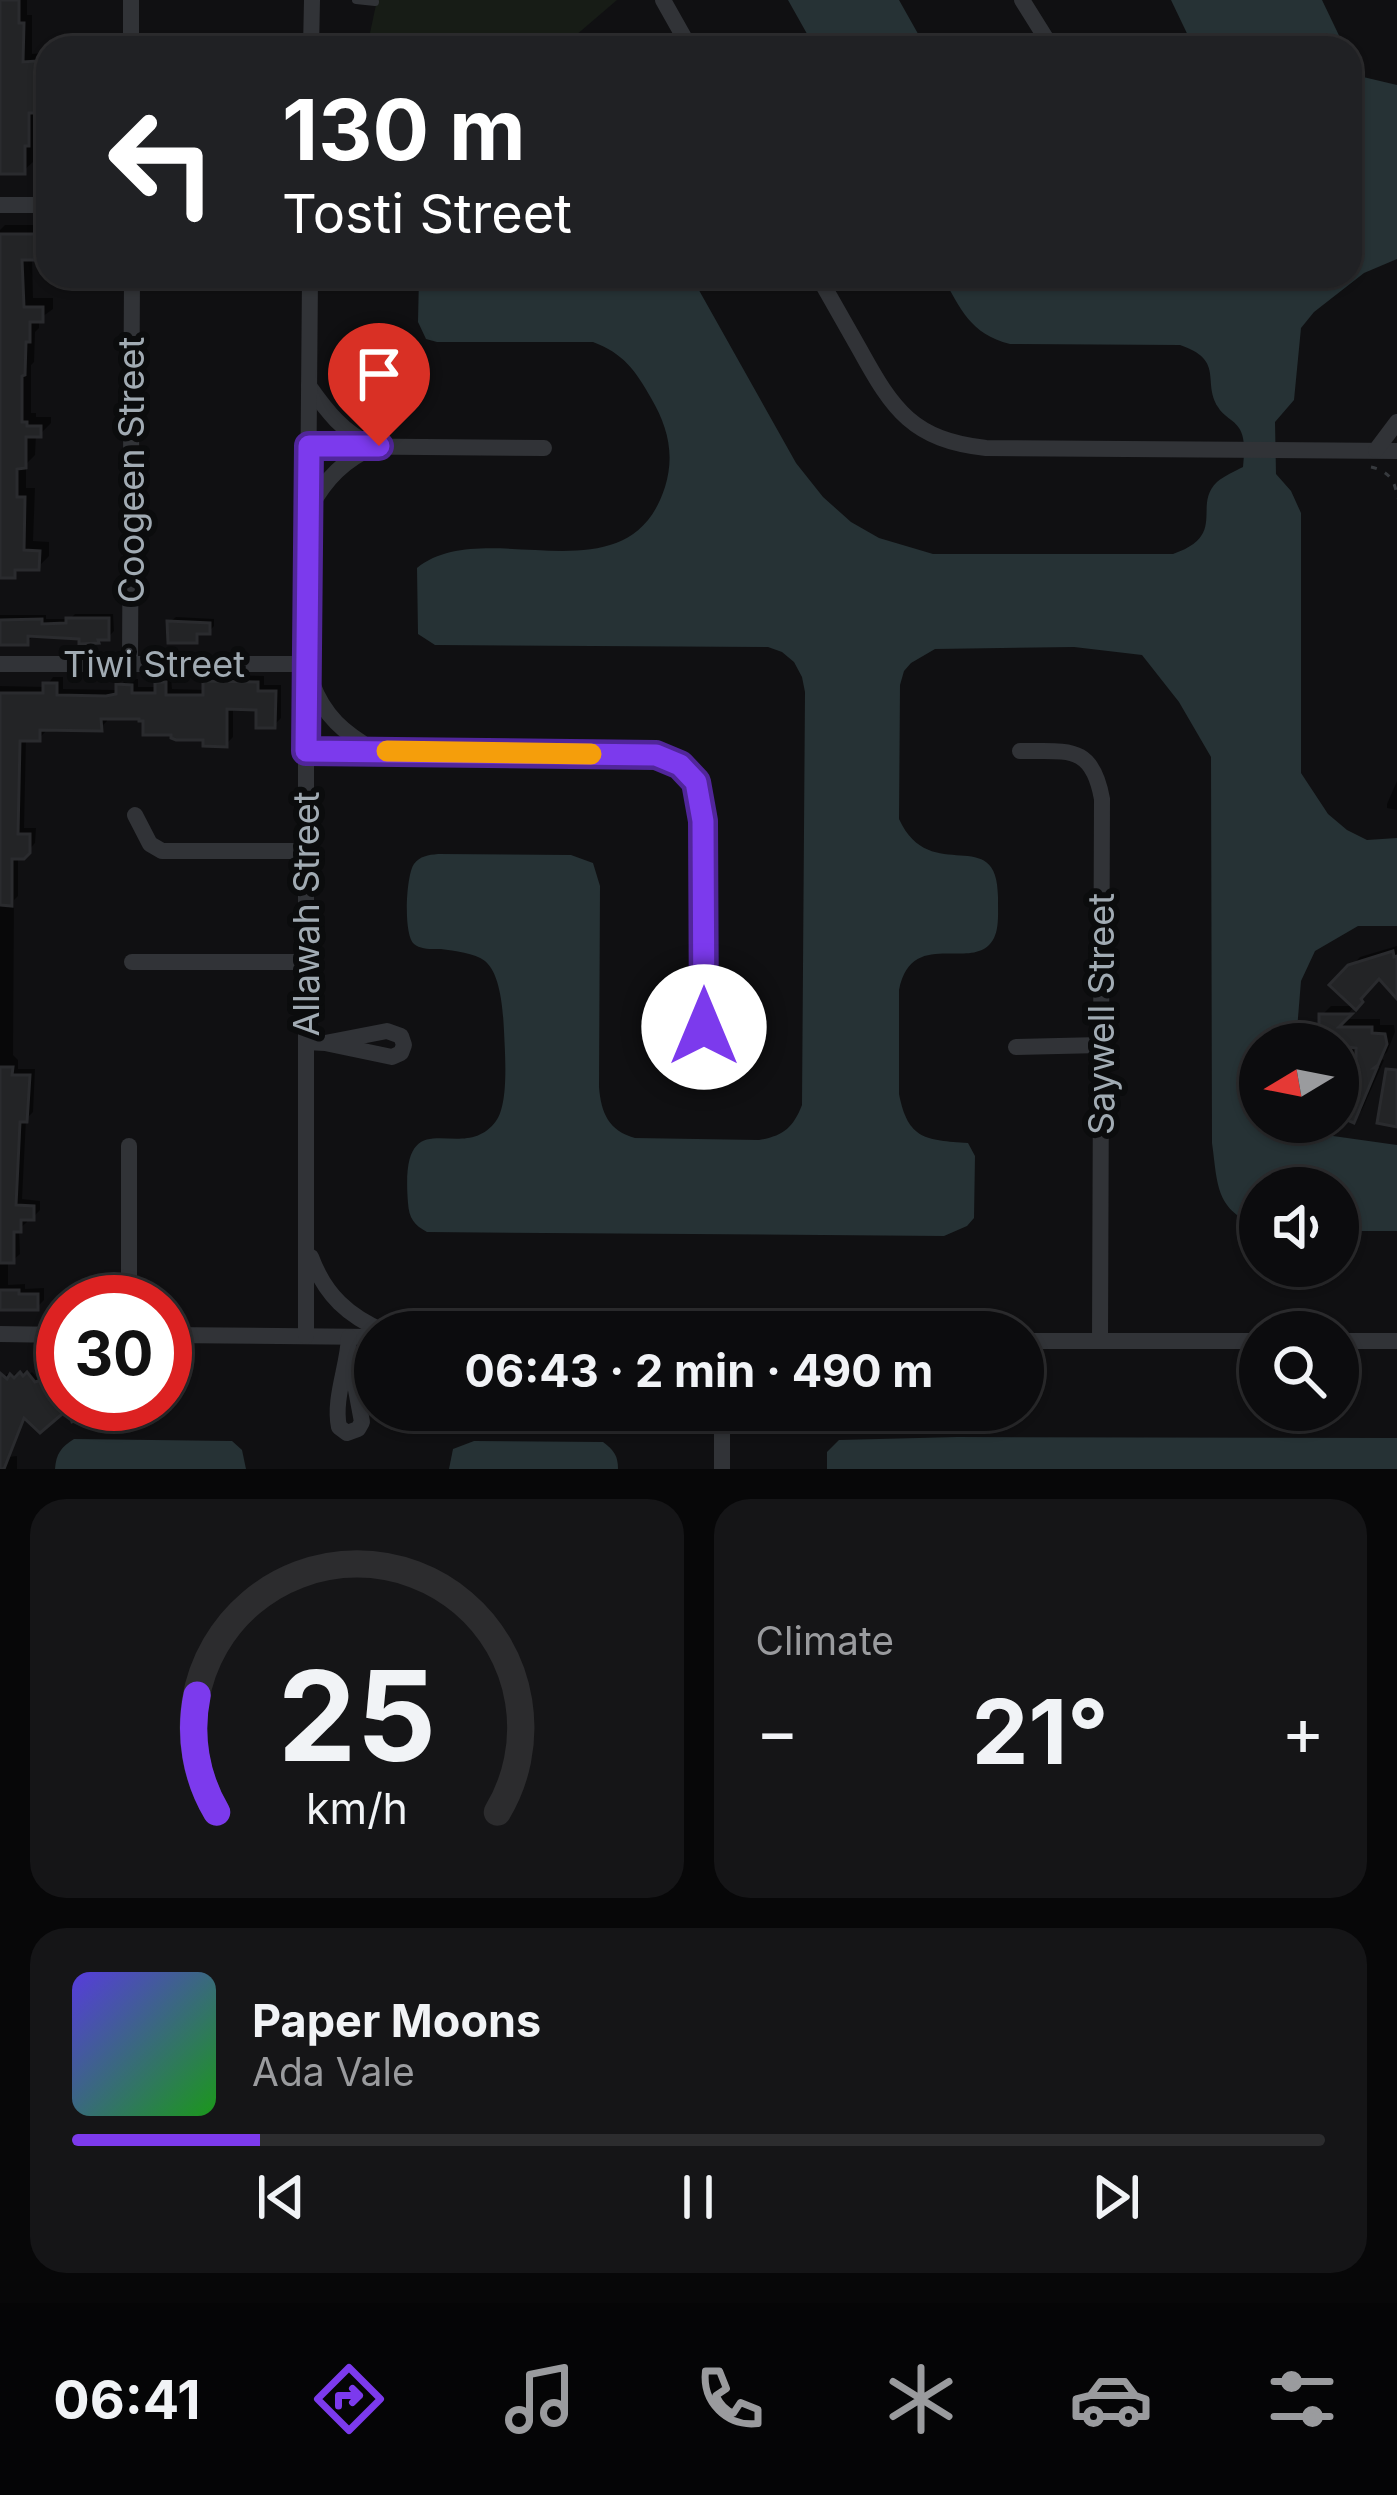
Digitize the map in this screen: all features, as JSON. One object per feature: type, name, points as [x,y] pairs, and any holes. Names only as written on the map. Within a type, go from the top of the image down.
[{"type":"street","points":[[131,0],[131,36]]},
{"type":"street","points":[[311,36],[312,0]]},
{"type":"street","points":[[663,0],[683,36]]},
{"type":"street","points":[[1022,0],[1044,36]]},
{"type":"street","points":[[0,205],[36,205]]},
{"type":"street","name":"Coogeen Street","points":[[130,664],[131,288]]},
{"type":"street","name":"Allawah Street","points":[[306,1336],[310,288]]},
{"type":"street","points":[[825,288],[888,399],[917,427],[962,446],[1397,452]]},
{"type":"street","points":[[309,386],[345,429],[379,446]]},
{"type":"street","points":[[1376,451],[1397,422]]},
{"type":"street","points":[[309,446],[544,448]]},
{"type":"street","points":[[308,512],[338,469],[379,446]]},
{"type":"street","name":"Tiwi Street","points":[[0,664],[308,667]]},
{"type":"street","points":[[308,667],[320,701],[334,722],[377,751]]},
{"type":"street","points":[[306,751],[656,755],[680,765],[696,782],[703,821],[704,1027]]},
{"type":"street","name":"Saywell Street","points":[[1020,751],[1083,757],[1098,777],[1102,799],[1100,1341]]},
{"type":"street","points":[[135,815],[150,844],[162,851],[306,851]]},
{"type":"street","points":[[132,962],[306,962]]},
{"type":"street","points":[[306,1042],[325,1043]]},
{"type":"street","points":[[1016,1047],[1101,1045]]},
{"type":"street","points":[[129,1275],[130,1146]]},
{"type":"street","points":[[306,1238],[317,1272],[334,1300],[354,1317]]},
{"type":"street","points":[[0,1334],[36,1335]]},
{"type":"street","points":[[192,1336],[306,1336],[354,1343]]},
{"type":"street","points":[[1044,1340],[1239,1341]]},
{"type":"street","points":[[1359,1341],[1397,1341]]},
{"type":"street","points":[[722,1431],[722,1469]]},
{"type":"lane","points":[[356,0],[375,2]]},
{"type":"path","points":[[1362,466],[1385,472],[1394,482],[1397,499]]},
{"type":"shaded area","points":[[377,0],[617,0],[575,36],[370,33]]},
{"type":"shaded area","points":[[788,0],[899,0],[919,36],[808,36]]},
{"type":"shaded area","points":[[1171,0],[1322,0],[1339,36],[1188,36]]},
{"type":"shaded area","points":[[1362,77],[1397,85],[1397,259],[1362,275]]},
{"type":"shaded area","points":[[419,288],[698,288],[796,463],[823,497],[851,522],[879,538],[933,554],[1173,554],[1200,538],[1210,491],[1243,467],[1244,447],[1237,425],[1218,407],[1203,358],[1180,345],[1010,344],[976,327],[949,288],[1345,288],[1301,328],[1294,400],[1275,422],[1276,474],[1301,513],[1301,773],[1328,814],[1347,830],[1367,840],[1397,838],[1397,926],[1358,926],[1315,951],[1301,981],[1298,1023],[1239,1023],[1239,1143],[1359,1140],[1397,1145],[1397,1231],[1359,1231],[1359,1167],[1239,1167],[1239,1216],[1221,1195],[1212,1143],[1211,757],[1179,702],[1142,655],[1074,647],[935,649],[911,663],[900,685],[899,819],[928,850],[976,857],[988,863],[996,877],[994,938],[973,953],[917,960],[906,971],[899,990],[903,1109],[921,1135],[968,1143],[975,1156],[974,1218],[967,1226],[944,1236],[427,1232],[411,1217],[408,1203],[413,1150],[423,1141],[482,1134],[500,1113],[505,1078],[502,1004],[490,967],[476,956],[420,947],[411,938],[409,880],[414,864],[428,855],[571,855],[593,863],[600,886],[599,1087],[604,1113],[619,1131],[635,1138],[759,1140],[781,1133],[795,1120],[802,1105],[805,692],[794,662],[768,647],[435,645],[418,634],[417,568],[446,554],[479,549],[588,550],[620,541],[647,522],[665,487],[669,464],[666,430],[657,409],[621,357],[593,342],[426,339],[418,322]]},
{"type":"shaded area","points":[[1397,1438],[1397,1469],[827,1469],[827,1452],[839,1440]]},
{"type":"shaded area","points":[[74,1439],[232,1441],[242,1450],[246,1469],[55,1469],[60,1451]]},
{"type":"shaded area","points":[[474,1441],[603,1442],[615,1454],[618,1469],[449,1469],[453,1449]]},
{"type":"building","points":[[0,0],[19,0],[23,62],[36,61],[36,113],[29,113],[25,174],[0,174]]},
{"type":"building","points":[[0,234],[35,234],[35,260],[22,260],[24,307],[43,307],[43,322],[30,322],[22,376],[22,422],[41,426],[41,437],[26,437],[26,468],[17,469],[17,497],[25,497],[24,550],[40,551],[39,570],[15,570],[15,578],[0,578]]},
{"type":"building","points":[[66,618],[109,618],[109,640],[79,644],[79,639],[28,636],[28,645],[0,645],[0,620],[42,619],[42,624],[66,623]]},
{"type":"building","points":[[167,621],[210,623],[210,634],[197,634],[197,643],[168,643]]},
{"type":"building","points":[[203,681],[258,682],[258,691],[276,691],[275,728],[256,728],[256,710],[227,709],[227,747],[203,746],[203,740],[176,740],[171,735],[143,735],[139,719],[101,719],[102,731],[40,730],[40,741],[20,741],[18,834],[30,834],[30,853],[24,859],[12,859],[12,906],[0,905],[0,693],[43,693],[43,683],[57,683],[57,695],[106,696],[116,694],[116,684],[132,685],[132,693],[155,693],[155,682],[166,682],[166,695],[203,695]]},
{"type":"building","points":[[1393,951],[1397,999],[1379,979],[1356,1010],[1329,985],[1348,965]]},
{"type":"building","points":[[1319,1014],[1352,1014],[1343,1023],[1319,1023]]},
{"type":"building","points":[[1359,1027],[1385,1034],[1387,1044],[1359,1111]]},
{"type":"building","points":[[0,1067],[13,1067],[12,1075],[30,1075],[27,1122],[20,1122],[16,1205],[34,1206],[34,1220],[21,1220],[21,1232],[14,1232],[14,1263],[0,1263]]},
{"type":"building","points":[[1386,1069],[1397,1070],[1397,1127],[1377,1123]]},
{"type":"building","points":[[0,1290],[36,1294],[36,1310],[0,1310]]},
{"type":"building","points":[[27,1372],[36,1382],[36,1429],[24,1418],[4,1469],[0,1469],[0,1373],[14,1378]]},
{"type":"slow traffic","points":[[387,751],[591,754]]},
{"type":"route","points":[[379,446],[309,446],[306,751],[656,755],[680,765],[696,782],[703,821],[704,1027]]}]
